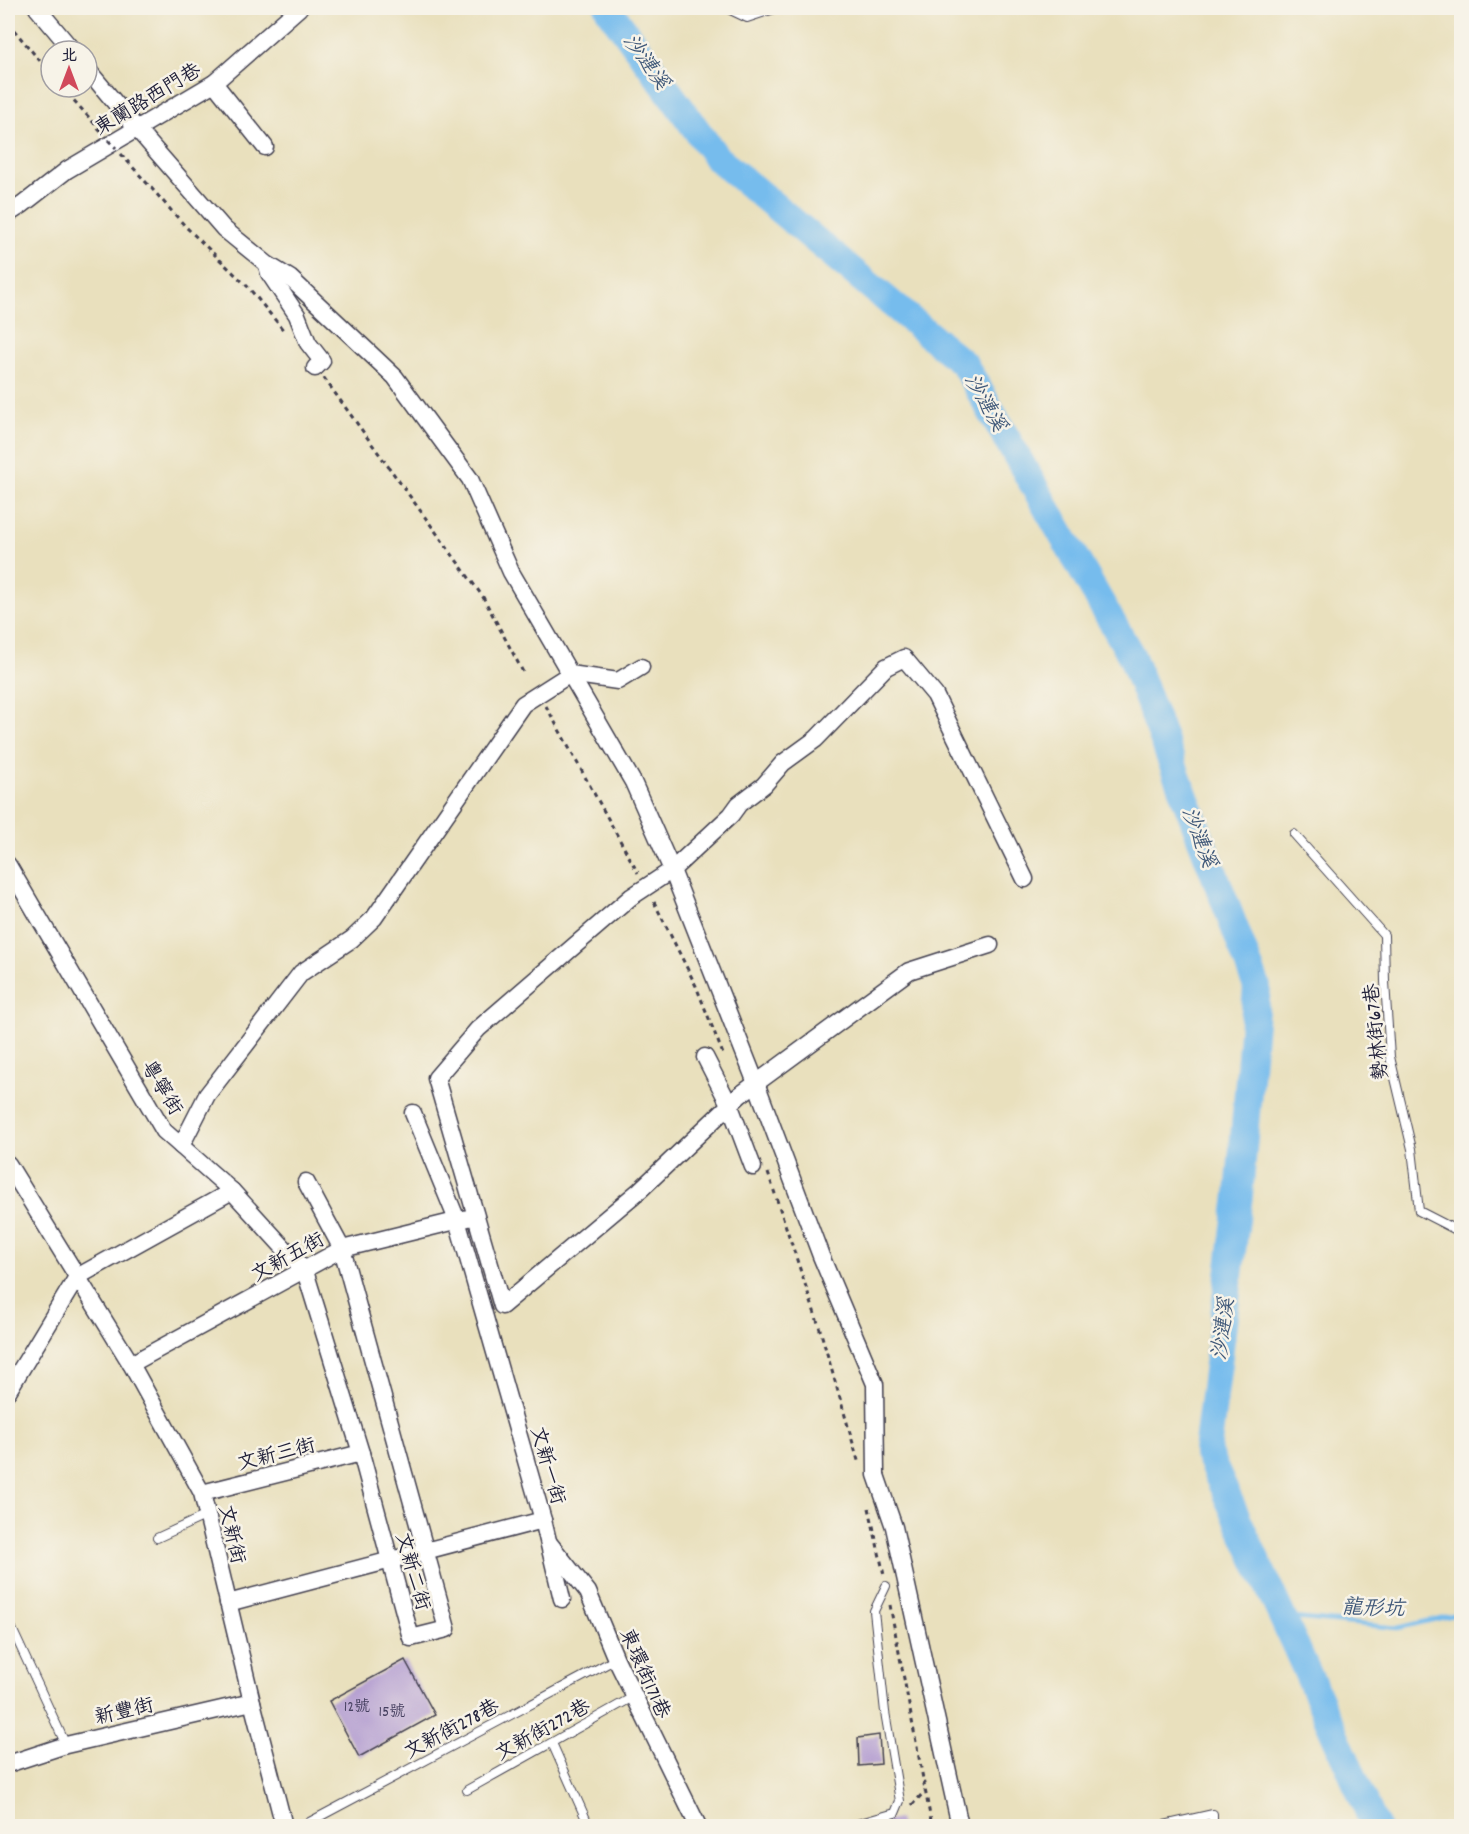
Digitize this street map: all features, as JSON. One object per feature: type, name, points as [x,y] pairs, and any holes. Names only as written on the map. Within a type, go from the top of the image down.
[{"type":"street","points":[[37,8],[63,39]]},
{"type":"street","name":"東蘭路西門巷","points":[[8,214],[68,170],[214,83],[299,8]]},
{"type":"street","points":[[99,83],[224,229],[267,264],[290,278],[395,377],[470,479],[511,572],[633,782],[672,870],[817,1245],[874,1384],[876,1475],[894,1527],[960,1827]]},
{"type":"street","points":[[214,83],[265,147]]},
{"type":"street","points":[[267,264],[269,273],[297,315],[309,343],[322,361],[315,368]]},
{"type":"street","points":[[990,945],[909,971],[756,1083],[740,1095],[640,1190],[502,1306],[474,1216],[436,1078],[478,1029],[631,897],[672,870],[731,815],[739,804],[764,785],[783,763],[816,739],[886,668],[904,658],[935,694],[1024,879]]},
{"type":"street","points":[[181,1146],[207,1095],[301,973],[352,939],[374,918],[523,704],[570,674],[618,681],[641,668]]},
{"type":"street","name":"粵寧街","points":[[8,866],[164,1131],[232,1191]]},
{"type":"street","points":[[705,1057],[760,1170]]},
{"type":"street","name":"文新一街","points":[[228,1603],[543,1520],[457,1220],[413,1113]]},
{"type":"street","points":[[8,1164],[77,1277]]},
{"type":"street","name":"文新二街","points":[[232,1191],[305,1271],[361,1453],[411,1638],[447,1629],[342,1249],[306,1182]]},
{"type":"street","points":[[8,1391],[77,1277],[232,1191]]},
{"type":"street","name":"文新五街","points":[[131,1364],[342,1249],[474,1216]]},
{"type":"street","name":"文新街","points":[[77,1277],[131,1364],[202,1493],[284,1827]]},
{"type":"street","name":"文新三街","points":[[202,1493],[361,1453]]},
{"type":"street","points":[[543,1520],[562,1599]]},
{"type":"street","name":"東環街171巷","points":[[549,1543],[588,1592],[633,1697],[698,1827]]},
{"type":"street","name":"新豐街","points":[[8,1764],[66,1745],[252,1702]]},
{"type":"lane","points":[[726,8],[747,18],[777,8]]},
{"type":"lane","name":"勢林街67巷","points":[[1294,834],[1384,935],[1390,1057],[1412,1149],[1419,1211],[1461,1233]]},
{"type":"lane","points":[[157,1538],[207,1515]]},
{"type":"lane","points":[[850,1827],[895,1813],[900,1801],[885,1712],[874,1611],[886,1586]]},
{"type":"lane","points":[[8,1620],[66,1745]]},
{"type":"lane","name":"文新街278巷","points":[[302,1827],[616,1659]]},
{"type":"lane","name":"文新街272巷","points":[[466,1790],[633,1697]]},
{"type":"lane","points":[[552,1743],[589,1827]]},
{"type":"lane","points":[[1160,1827],[1214,1814],[1213,1827]]},
{"type":"path","points":[[8,23],[39,60]]},
{"type":"path","points":[[73,99],[101,131]]},
{"type":"path","points":[[108,140],[186,227],[248,287],[285,332]]},
{"type":"path","points":[[315,368],[393,471],[483,597],[523,672]]},
{"type":"path","points":[[539,693],[640,876]]},
{"type":"path","points":[[652,897],[696,986],[727,1062]]},
{"type":"path","points":[[760,1170],[819,1326],[860,1467]]},
{"type":"path","points":[[867,1499],[932,1827]]},
{"type":"building","points":[[405,1660],[435,1715],[359,1757],[329,1701]]},
{"type":"building","points":[[879,1735],[881,1764],[859,1766],[858,1738]]},
{"type":"building","points":[[899,1819],[901,1826],[884,1826],[883,1822]]},
{"type":"waterway","name":"沙漣溪","points":[[608,8],[717,158],[964,364],[1132,657],[1257,987],[1239,1195],[1207,1452],[1375,1826]]},
{"type":"waterway","name":"龍形坑","points":[[1283,1617],[1398,1628],[1462,1613]]}]
